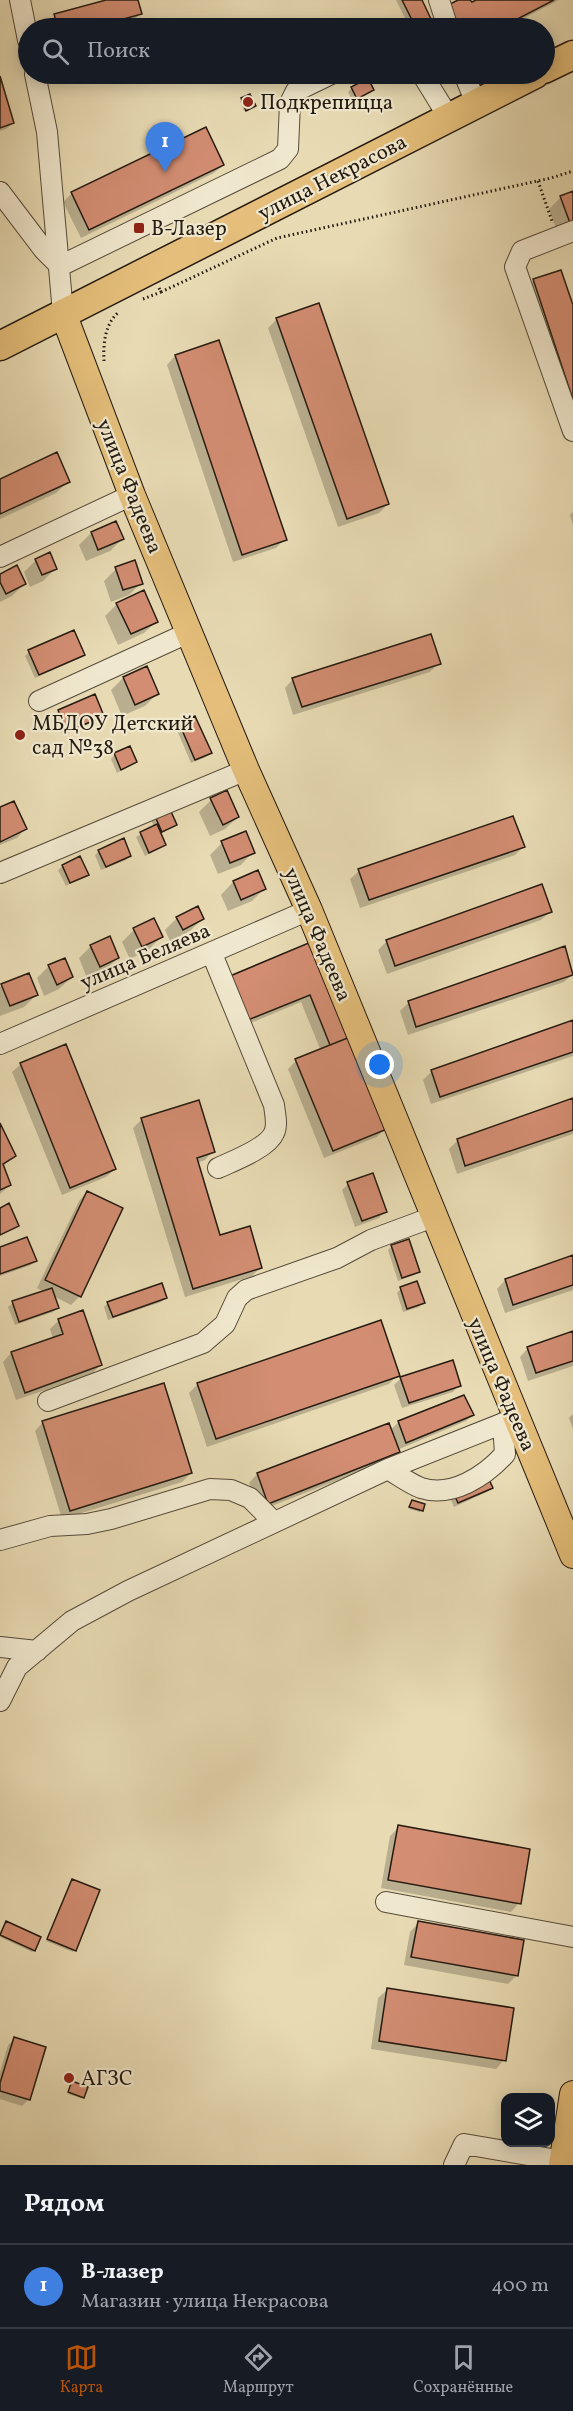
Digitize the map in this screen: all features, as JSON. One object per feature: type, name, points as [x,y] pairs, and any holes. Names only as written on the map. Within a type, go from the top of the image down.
[{"type":"highway","points":[[555,64],[573,55]]},
{"type":"highway","name":"улица Некрасова","points":[[0,346],[63,313],[155,280],[448,118],[515,84]]},
{"type":"main road","name":"улица Фадеева","points":[[63,313],[132,495],[246,770],[309,910],[433,1217],[510,1420],[573,1555]]},
{"type":"main road","points":[[562,2163],[573,2094]]},
{"type":"street","points":[[21,0],[24,18]]},
{"type":"street","points":[[439,0],[445,18]]},
{"type":"street","points":[[37,84],[47,132],[63,313]]},
{"type":"street","points":[[60,266],[280,159],[288,149],[290,103],[296,91],[310,84]]},
{"type":"street","points":[[428,84],[448,118]]},
{"type":"street","points":[[468,84],[477,103]]},
{"type":"street","points":[[0,192],[44,250],[60,266]]},
{"type":"street","points":[[565,234],[522,251],[515,267],[573,431]]},
{"type":"street","points":[[0,557],[132,495]]},
{"type":"street","points":[[39,701],[190,632]]},
{"type":"street","points":[[0,873],[246,770]]},
{"type":"street","name":"улица Беляева","points":[[0,1044],[309,910]]},
{"type":"street","points":[[212,954],[274,1105],[276,1122],[274,1134],[265,1144],[218,1168]]},
{"type":"street","points":[[48,1401],[203,1343],[225,1324],[237,1298],[246,1290],[337,1258],[371,1240],[433,1217]]},
{"type":"street","points":[[0,1701],[17,1667],[72,1622],[119,1596],[388,1469],[510,1420]]},
{"type":"street","points":[[388,1469],[420,1488],[437,1491],[454,1487],[483,1475],[505,1454],[510,1420]]},
{"type":"street","points":[[0,1540],[50,1526],[87,1524],[111,1519],[210,1490],[231,1490],[250,1498],[274,1522]]},
{"type":"street","points":[[0,1647],[37,1651]]},
{"type":"street","points":[[386,1902],[573,1937]]},
{"type":"street","points":[[454,2165],[464,2144],[562,2163]]},
{"type":"path","points":[[142,300],[155,280],[277,238],[537,181],[573,171]]},
{"type":"path","points":[[537,181],[565,234]]},
{"type":"path","points":[[89,382],[105,375],[105,332],[115,314],[123,309]]},
{"type":"building","points":[[106,0],[138,0],[142,14],[127,18],[55,18],[54,14]]},
{"type":"building","points":[[402,0],[422,0],[431,18],[411,18]]},
{"type":"building","points":[[458,0],[472,2],[476,0],[554,0],[519,18],[453,18],[446,6]]},
{"type":"building","points":[[0,76],[14,123],[0,128]]},
{"type":"building","points":[[357,84],[371,84],[374,90],[357,99],[351,87]]},
{"type":"building","name":"Подкрепицца","points":[[250,94],[256,106],[246,111],[241,98]]},
{"type":"building","points":[[206,127],[224,165],[89,230],[71,192]]},
{"type":"building","points":[[573,191],[573,222],[570,223],[560,196]]},
{"type":"building","points":[[561,270],[573,305],[573,400],[533,279]]},
{"type":"building","points":[[319,303],[389,504],[347,519],[276,318]]},
{"type":"building","points":[[219,340],[287,540],[242,555],[175,355]]},
{"type":"building","points":[[57,452],[70,482],[0,514],[0,479]]},
{"type":"building","points":[[116,521],[124,539],[98,550],[91,532]]},
{"type":"building","points":[[50,552],[57,569],[42,575],[35,559]]},
{"type":"building","points":[[135,560],[143,584],[123,590],[115,567]]},
{"type":"building","points":[[17,565],[26,584],[6,594],[0,582],[0,574]]},
{"type":"building","points":[[144,590],[158,622],[131,634],[116,603]]},
{"type":"building","points":[[74,630],[85,655],[39,675],[28,650]]},
{"type":"building","points":[[431,634],[441,664],[302,707],[292,678]]},
{"type":"building","points":[[147,666],[159,694],[135,705],[123,677]]},
{"type":"building","points":[[95,694],[104,716],[67,732],[58,710]]},
{"type":"building","points":[[195,716],[212,753],[195,760],[179,723]]},
{"type":"building","points":[[130,746],[137,762],[121,770],[114,753]]},
{"type":"building","points":[[227,790],[239,817],[223,825],[210,798]]},
{"type":"building","points":[[14,801],[27,829],[0,842],[0,807]]},
{"type":"building","points":[[169,807],[177,825],[162,832],[154,814]]},
{"type":"building","points":[[513,816],[525,847],[369,900],[358,869]]},
{"type":"building","points":[[157,824],[166,845],[149,853],[140,832]]},
{"type":"building","points":[[246,831],[255,853],[230,863],[221,841]]},
{"type":"building","points":[[124,838],[131,856],[106,867],[98,850]]},
{"type":"building","points":[[80,856],[89,875],[70,883],[62,865]]},
{"type":"building","points":[[258,870],[266,889],[241,900],[233,881]]},
{"type":"building","points":[[542,884],[552,912],[395,966],[386,940]]},
{"type":"building","points":[[198,906],[204,919],[183,930],[176,917]]},
{"type":"building","points":[[154,918],[163,937],[142,947],[133,928]]},
{"type":"building","points":[[110,936],[119,958],[100,967],[90,945]]},
{"type":"building","points":[[311,942],[350,1037],[330,1045],[310,995],[248,1020],[230,976]]},
{"type":"building","points":[[565,946],[573,975],[416,1027],[408,1001]]},
{"type":"building","points":[[65,958],[73,977],[57,985],[48,965]]},
{"type":"building","points":[[29,973],[38,995],[10,1006],[1,984]]},
{"type":"building","points":[[573,1020],[573,1052],[440,1097],[431,1070]]},
{"type":"building","points":[[350,1037],[387,1129],[333,1151],[295,1059]]},
{"type":"building","points":[[66,1044],[116,1169],[70,1188],[20,1063]]},
{"type":"building","points":[[573,1098],[573,1130],[465,1166],[457,1139]]},
{"type":"building","points":[[199,1100],[215,1152],[197,1158],[220,1235],[250,1226],[262,1268],[193,1289],[141,1118]]},
{"type":"building","points":[[0,1123],[16,1156],[3,1164],[11,1185],[0,1190]]},
{"type":"building","points":[[373,1173],[387,1212],[362,1221],[347,1182]]},
{"type":"building","points":[[87,1191],[123,1208],[81,1297],[45,1280]]},
{"type":"building","points":[[9,1203],[19,1226],[0,1235],[0,1208]]},
{"type":"building","points":[[27,1237],[37,1261],[0,1274],[0,1247]]},
{"type":"building","points":[[409,1239],[420,1272],[402,1278],[391,1245]]},
{"type":"building","points":[[573,1255],[573,1285],[513,1305],[505,1279]]},
{"type":"building","points":[[417,1281],[425,1303],[407,1309],[400,1287]]},
{"type":"building","points":[[162,1283],[167,1298],[113,1317],[107,1302]]},
{"type":"building","points":[[52,1288],[59,1308],[19,1322],[12,1301]]},
{"type":"building","points":[[83,1310],[102,1365],[25,1393],[11,1352],[63,1334],[58,1319]]},
{"type":"building","points":[[381,1320],[400,1376],[216,1439],[197,1383]]},
{"type":"building","points":[[573,1331],[573,1361],[536,1373],[527,1347]]},
{"type":"building","points":[[453,1360],[461,1386],[409,1403],[400,1377]]},
{"type":"building","points":[[164,1383],[192,1473],[70,1511],[42,1421]]},
{"type":"building","points":[[464,1395],[474,1415],[406,1443],[398,1421]]},
{"type":"building","points":[[389,1423],[400,1452],[268,1504],[257,1473]]},
{"type":"building","points":[[488,1477],[493,1488],[458,1503],[453,1492]]},
{"type":"building","points":[[412,1500],[425,1504],[423,1511],[409,1507]]},
{"type":"building","points":[[398,1825],[530,1849],[521,1904],[388,1880]]},
{"type":"building","points":[[72,1879],[100,1890],[76,1951],[47,1939]]},
{"type":"building","points":[[6,1921],[41,1937],[35,1951],[0,1935]]},
{"type":"building","points":[[418,1921],[524,1940],[518,1976],[411,1957]]},
{"type":"building","points":[[387,1988],[514,2008],[506,2061],[379,2041]]},
{"type":"building","points":[[14,2037],[46,2047],[30,2100],[0,2091],[0,2083]]},
{"type":"building","points":[[72,2081],[88,2087],[84,2098],[68,2092]]},
{"type":"place","name":"Подкрепицца","points":[[248,102]]},
{"type":"place","name":"В-лазер","points":[[165,172]]},
{"type":"place","name":"В-Лазер","points":[[139,228]]},
{"type":"place","name":"МБДОУ Детский сад №38","points":[[20,735]]},
{"type":"place","name":"АГЗС","points":[[69,2078]]}]
